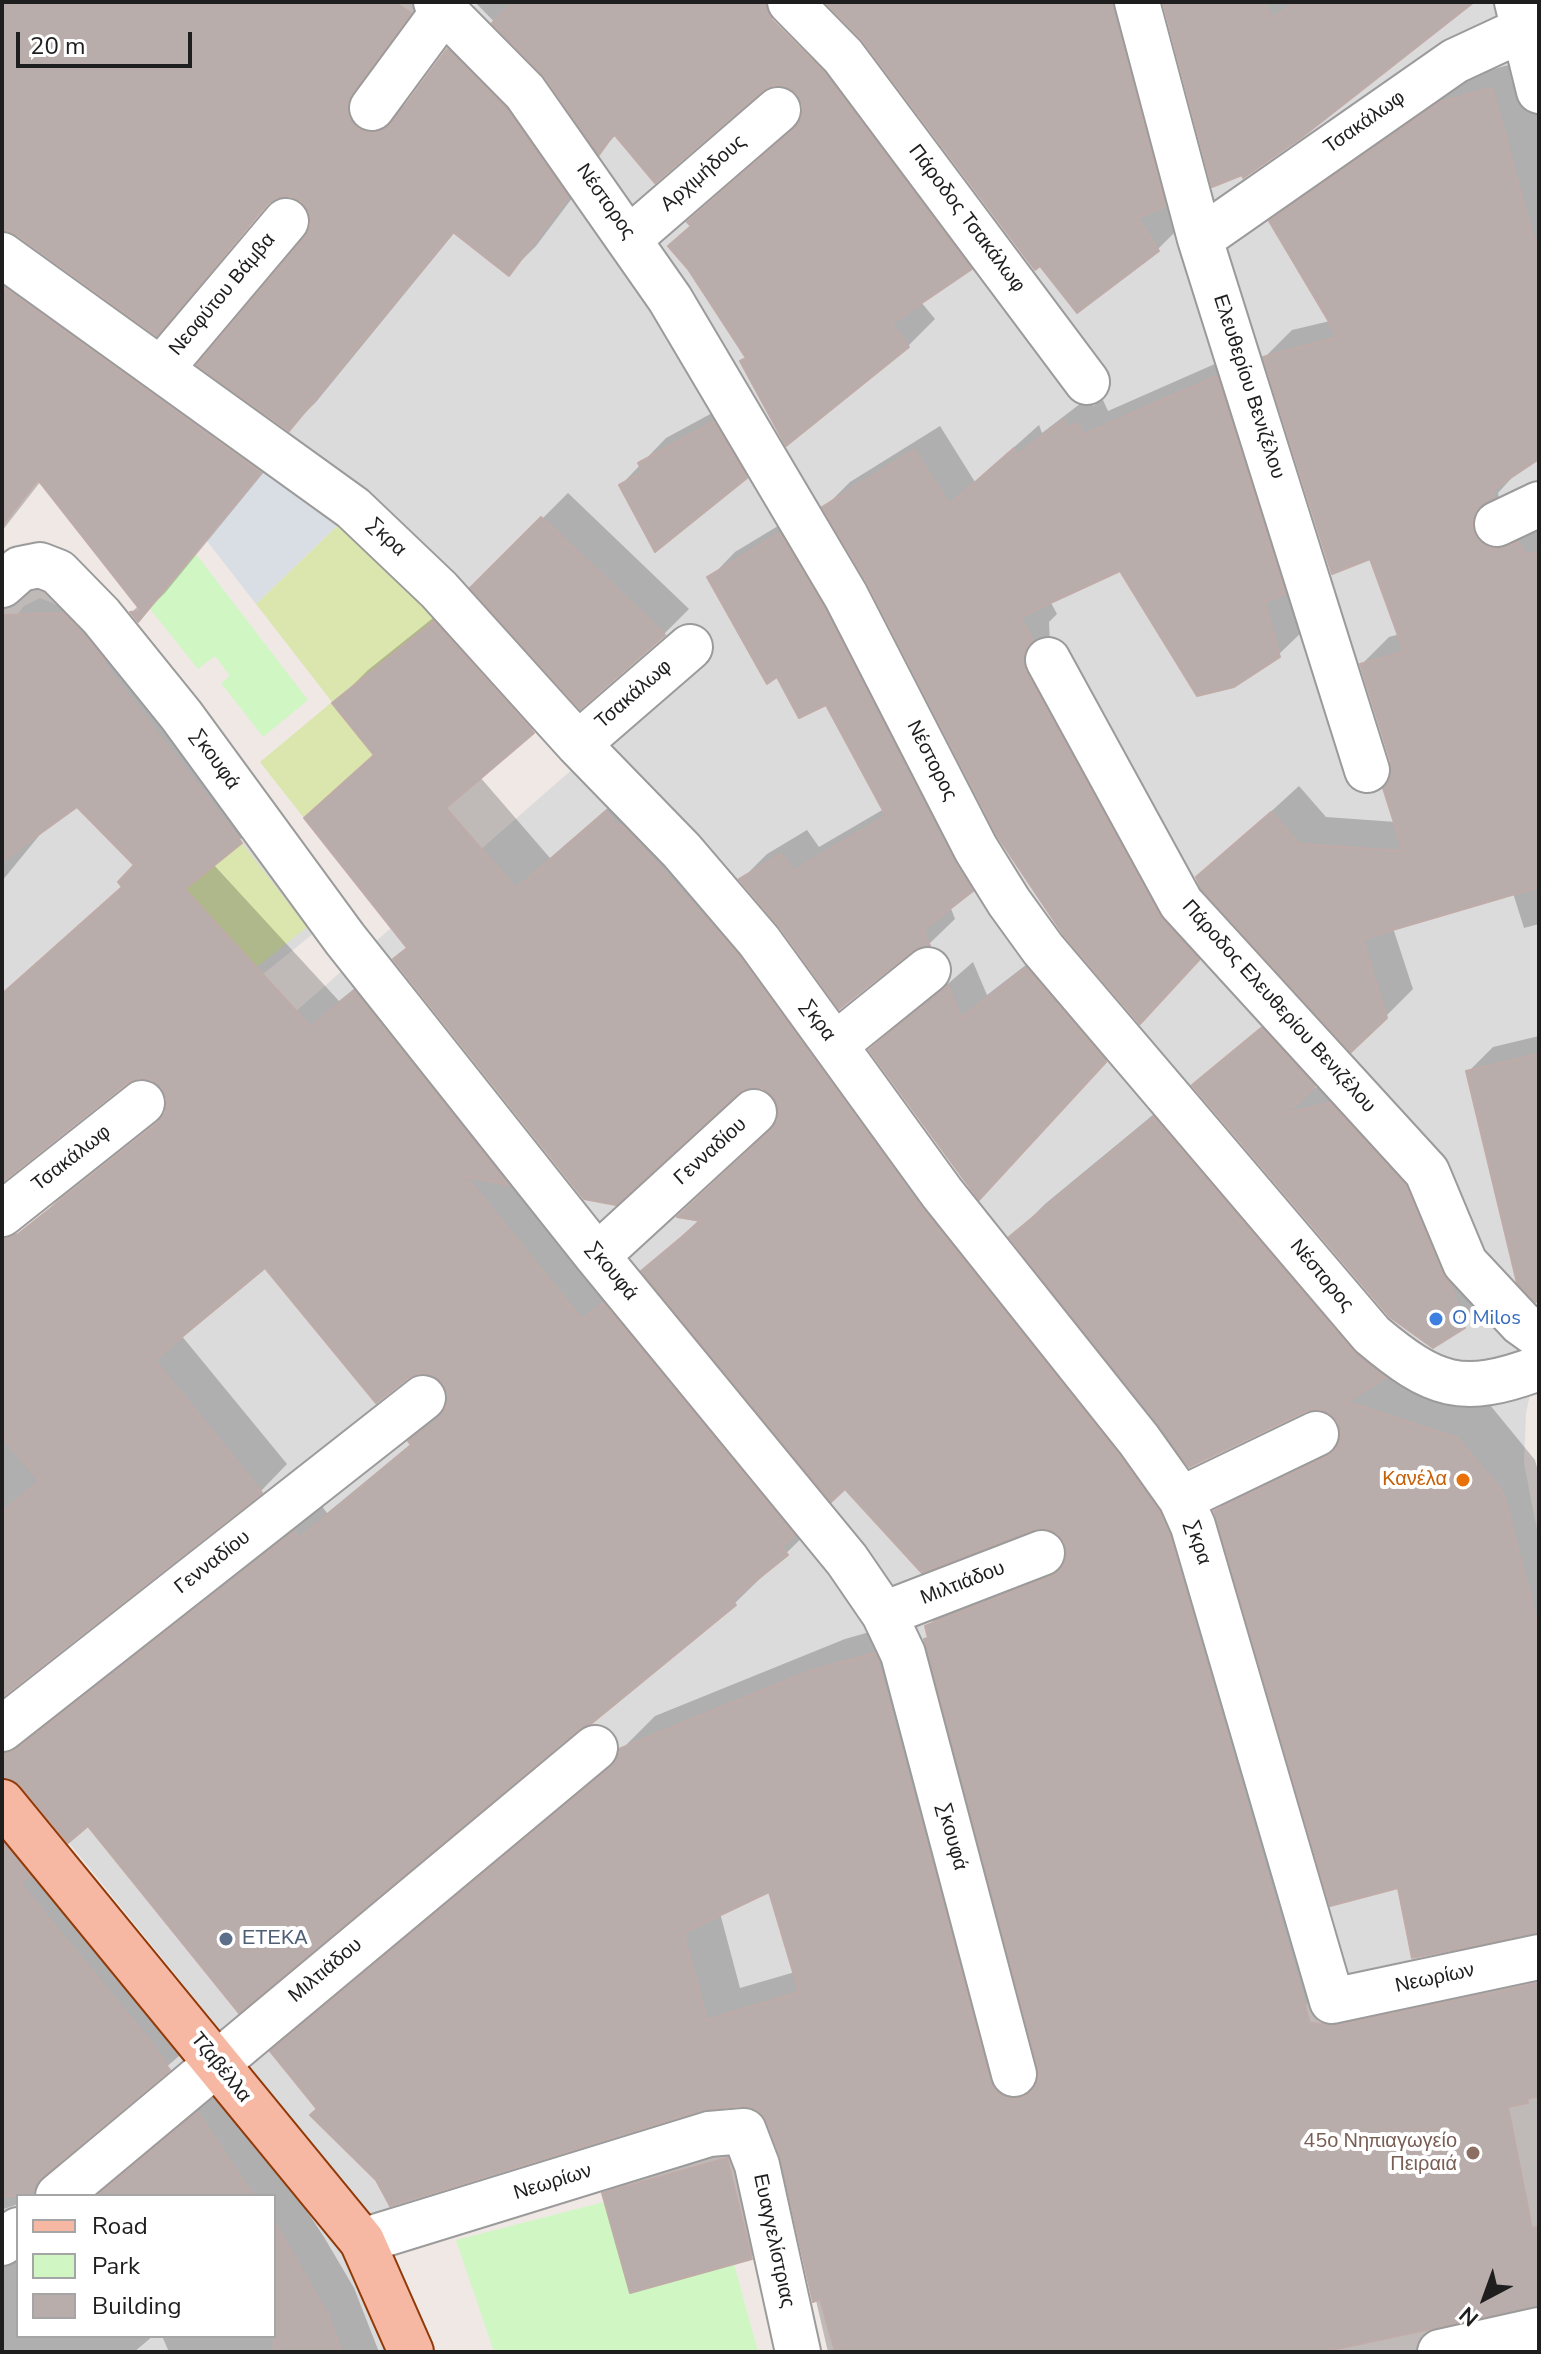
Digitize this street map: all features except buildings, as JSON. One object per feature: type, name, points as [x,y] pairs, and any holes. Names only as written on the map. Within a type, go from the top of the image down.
[{"type":"main road","name":"Τζαβέλλα","points":[[2,1802],[362,2241],[411,2352]]},
{"type":"street","name":"Πάροδος Τσακάλωφ","points":[[790,2],[843,56],[1087,382]]},
{"type":"street","name":"Ελευθερίου Βενιζέλου","points":[[1137,2],[1200,239],[1367,770]]},
{"type":"street","points":[[372,108],[440,5]]},
{"type":"street","name":"Νέστορος","points":[[440,5],[525,92],[630,238],[846,596],[976,849],[1043,949],[1372,1335],[1408,1366],[1448,1385],[1502,1382],[1539,1368]]},
{"type":"street","name":"Τσακάλωφ","points":[[1200,239],[1455,61],[1527,17]]},
{"type":"street","points":[[1527,17],[1539,91]]},
{"type":"street","name":"Αρχιμήδους","points":[[630,238],[778,110]]},
{"type":"street","name":"Νεοφύτου Βάμβα","points":[[161,369],[286,221]]},
{"type":"street","name":"Σκρα","points":[[2,255],[288,459],[380,531],[439,590],[578,744],[682,851],[759,941],[942,1193],[1139,1440],[1181,1499],[1193,1526],[1332,2001]]},
{"type":"street","points":[[1497,524],[1539,504]]},
{"type":"street","name":"Σκουφά","points":[[18,575],[58,572],[101,616],[181,715],[345,939],[597,1256],[847,1560],[884,1614],[903,1654],[1014,2074]]},
{"type":"street","name":"Τσακάλωφ","points":[[578,744],[690,647]]},
{"type":"street","name":"Πάροδος Ελευθερίου Βενιζέλου","points":[[1048,660],[1181,903],[1427,1172],[1465,1263],[1498,1301],[1539,1336]]},
{"type":"street","points":[[835,1045],[928,970]]},
{"type":"street","name":"Τσακάλωφ","points":[[2,1214],[142,1103]]},
{"type":"street","name":"Γενναδίου","points":[[597,1256],[754,1112]]},
{"type":"street","name":"Γενναδίου","points":[[2,1729],[423,1398]]},
{"type":"street","points":[[1181,1499],[1316,1434]]},
{"type":"street","name":"Μιλτιάδου","points":[[884,1614],[1042,1553]]},
{"type":"street","name":"Μιλτιάδου","points":[[60,2194],[595,1748]]},
{"type":"street","name":"Νεωρίων","points":[[1332,2001],[1539,1957]]},
{"type":"street","name":"Νεωρίων","points":[[362,2241],[709,2134],[744,2131]]},
{"type":"street","name":"Ευαγγελίστριας","points":[[744,2131],[757,2165],[798,2352]]},
{"type":"street","points":[[1440,2352],[1539,2330]]},
{"type":"shaded area","points":[[477,2],[790,2],[851,59],[916,2],[1539,2],[1539,1353],[1526,1413],[1524,1463],[1539,1540],[1539,1953],[734,2131],[367,2224],[331,2167],[2,1760],[2,1259],[94,1188],[592,752],[384,522],[187,356]]},
{"type":"shaded area","points":[[263,471],[338,525],[256,604],[207,541]]},
{"type":"shaded area","points":[[40,598],[62,607],[86,628],[319,929],[2,1184],[2,634],[24,606]]},
{"type":"shaded area","points":[[2,1816],[336,2236],[388,2352],[2,2352]]},
{"type":"green space","points":[[338,525],[370,547],[438,618],[333,702],[374,755],[304,818],[260,762],[332,702],[256,604]]},
{"type":"green space","points":[[196,554],[308,700],[263,737],[221,683],[230,676],[215,656],[198,669],[150,609]]},
{"type":"green space","points":[[242,843],[307,927],[257,967],[185,890]]},
{"type":"green space","points":[[604,2202],[630,2293],[734,2264],[758,2352],[494,2352],[456,2240]]},
{"type":"place","name":"O Milos","points":[[1436,1319]]},
{"type":"place","name":"Κανέλα","points":[[1463,1480]]},
{"type":"place","name":"ΕΤΕΚΑ","points":[[226,1939]]},
{"type":"place","name":"45ο Νηπιαγωγείο Πειραιά","points":[[1473,2153]]}]
